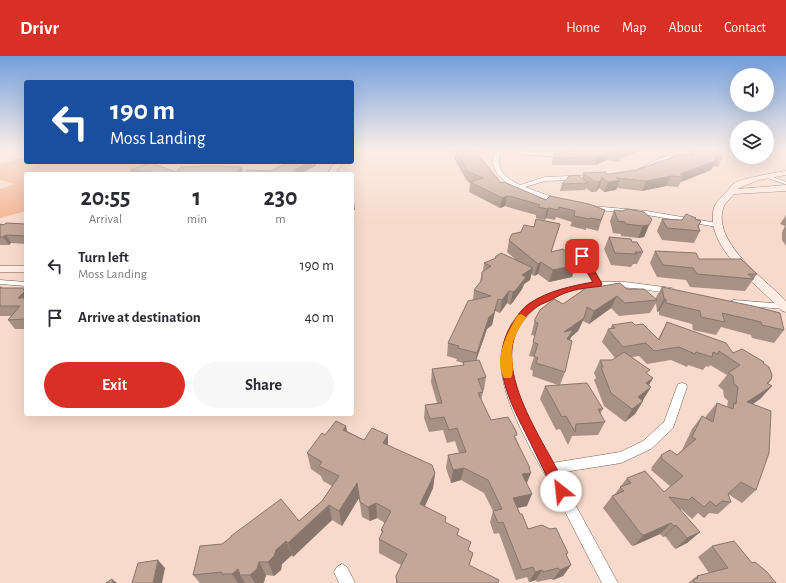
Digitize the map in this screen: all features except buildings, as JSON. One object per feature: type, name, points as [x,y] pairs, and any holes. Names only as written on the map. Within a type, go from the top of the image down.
[{"type":"street","points":[[499,174],[519,187],[566,203]]},
{"type":"street","points":[[783,174],[761,178],[736,186],[733,192],[719,207],[717,226],[726,245],[741,264],[785,308]]},
{"type":"street","points":[[519,187],[545,179],[600,177]]},
{"type":"street","points":[[733,192],[786,188]]},
{"type":"street","points":[[588,207],[647,213],[717,226]]},
{"type":"street","points":[[582,256],[598,284]]},
{"type":"street","points":[[0,269],[24,269]]},
{"type":"street","points":[[0,282],[24,284]]},
{"type":"street","points":[[610,583],[549,469],[517,404],[507,375],[507,347],[512,331],[521,317],[532,305],[566,290],[598,284],[644,286],[683,294]]},
{"type":"street","points":[[726,302],[785,308]]},
{"type":"street","points":[[549,469],[621,457],[647,445],[669,425],[682,387]]},
{"type":"lane","points":[[761,178],[786,183]]},
{"type":"shaded area","points":[[0,174],[24,174],[24,212],[0,218],[0,189],[15,184],[0,180]]},
{"type":"slow traffic","points":[[507,375],[507,347],[512,331],[521,317]]},
{"type":"route","points":[[561,491],[517,404],[507,375],[507,347],[512,331],[521,317],[532,305],[566,290],[580,286],[598,284],[582,256]]}]
